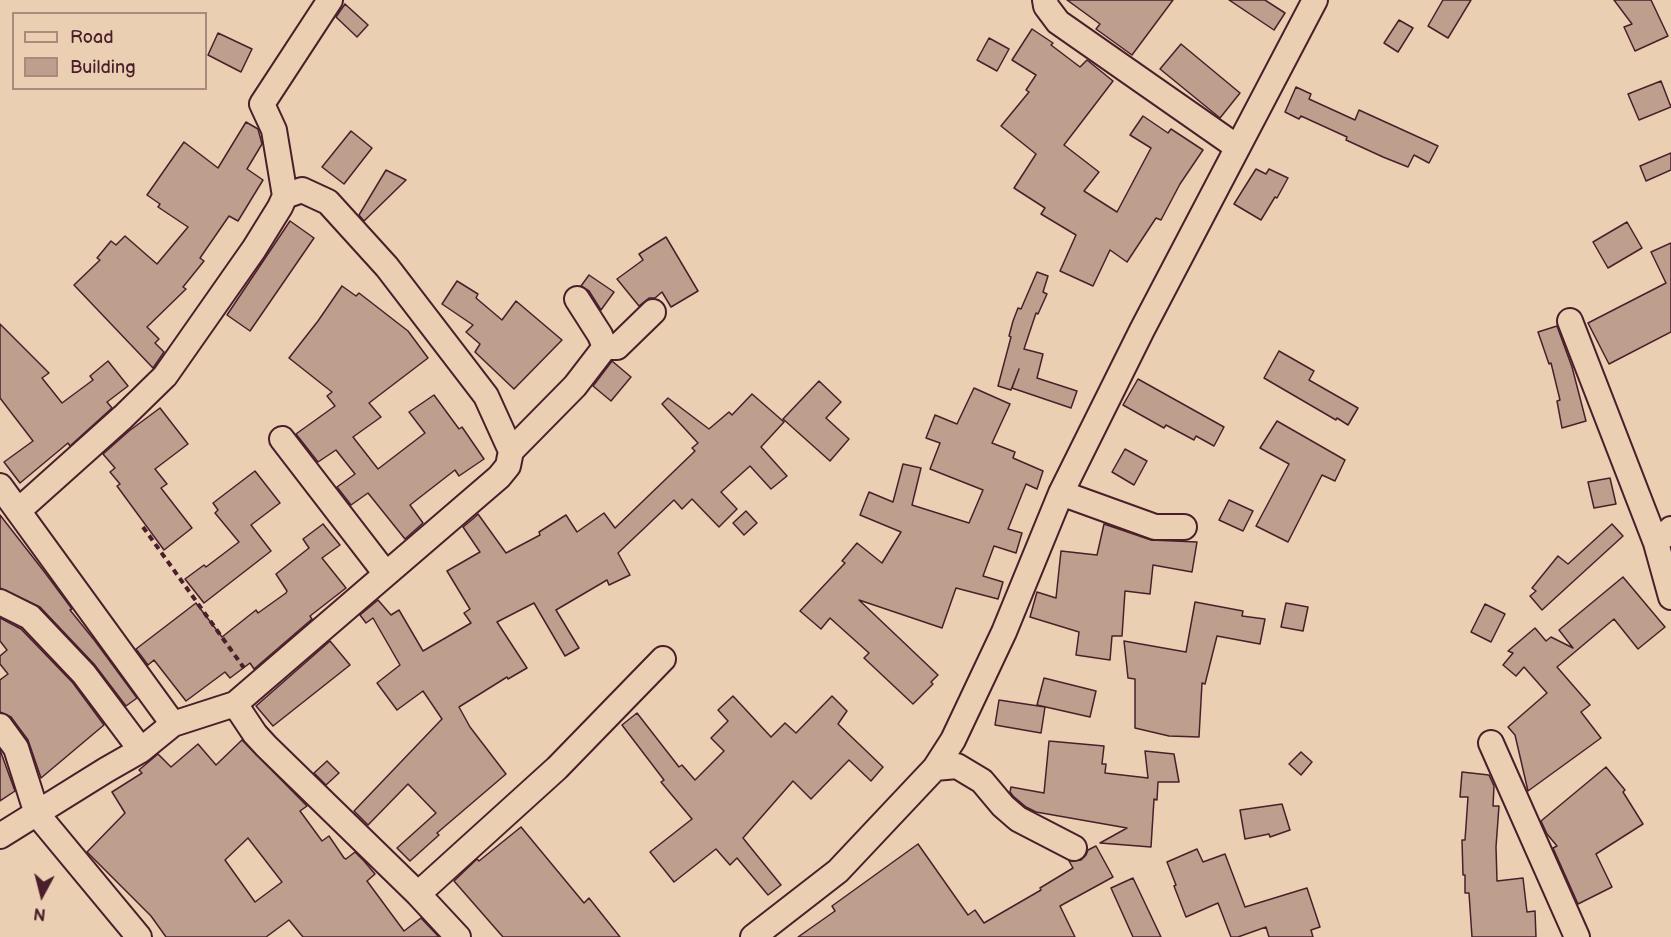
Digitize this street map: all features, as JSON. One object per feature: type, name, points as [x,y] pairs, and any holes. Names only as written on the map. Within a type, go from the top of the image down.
[{"type":"street","points":[[18,511],[165,376],[254,249],[285,196],[274,130],[261,104],[330,0]]},
{"type":"street","points":[[1045,0],[1046,6],[1058,22],[1237,147]]},
{"type":"street","points":[[753,937],[838,872],[936,768],[953,740],[1004,632],[1061,492],[1142,330],[1315,0]]},
{"type":"street","points":[[285,196],[302,190],[328,202],[387,267],[486,396],[511,451]]},
{"type":"street","points":[[577,299],[605,347]]},
{"type":"street","points":[[605,347],[617,347],[653,312]]},
{"type":"street","points":[[1570,321],[1664,536],[1671,597]]},
{"type":"street","points":[[0,836],[141,750],[173,724],[235,704],[499,477],[508,466],[511,451],[576,386],[605,347]]},
{"type":"street","points":[[282,439],[386,574]]},
{"type":"street","points":[[0,486],[173,724]]},
{"type":"street","points":[[1061,492],[1155,527],[1184,527]]},
{"type":"street","points":[[0,602],[30,617],[38,625],[84,674],[141,750]]},
{"type":"street","points":[[418,894],[557,768],[663,659]]},
{"type":"street","points":[[235,704],[266,746],[418,894],[458,937]]},
{"type":"street","points":[[0,726],[16,748],[37,814],[139,937]]},
{"type":"street","points":[[1491,743],[1577,937]]},
{"type":"street","points":[[936,768],[957,766],[982,781],[1003,806],[1018,819],[1074,848]]},
{"type":"path","points":[[143,527],[256,686]]},
{"type":"building","points":[[1067,0],[1173,0],[1132,55],[1096,29],[1100,24]]},
{"type":"building","points":[[1229,0],[1265,0],[1285,13],[1274,30]]},
{"type":"building","points":[[1443,0],[1471,0],[1448,38],[1428,26]]},
{"type":"building","points":[[1614,0],[1651,0],[1668,36],[1635,51],[1624,27],[1632,24]]},
{"type":"building","points":[[345,4],[368,25],[357,37],[336,17]]},
{"type":"building","points":[[1399,20],[1413,28],[1398,52],[1384,43]]},
{"type":"building","points":[[1032,29],[1053,43],[1051,45],[1080,67],[1087,60],[1113,81],[1064,145],[1099,172],[1084,191],[1117,212],[1151,148],[1130,135],[1143,116],[1168,133],[1171,129],[1203,150],[1180,184],[1161,220],[1156,218],[1127,262],[1110,250],[1093,286],[1060,271],[1076,235],[1041,214],[1045,208],[1014,188],[1036,154],[1001,126],[1029,92],[1026,90],[1036,75],[1012,60]]},
{"type":"building","points":[[218,33],[252,49],[241,72],[208,55]]},
{"type":"building","points":[[989,38],[1009,49],[997,71],[977,60]]},
{"type":"building","points":[[1181,44],[1240,93],[1220,118],[1160,69]]},
{"type":"building","points":[[1661,81],[1671,107],[1639,120],[1628,94]]},
{"type":"building","points":[[1296,87],[1311,94],[1309,99],[1355,120],[1359,110],[1438,146],[1429,163],[1414,155],[1408,167],[1383,157],[1346,140],[1347,137],[1301,116],[1299,119],[1285,112]]},
{"type":"building","points":[[246,122],[258,129],[262,144],[247,169],[263,180],[238,221],[229,216],[200,258],[204,261],[183,287],[186,289],[147,327],[159,339],[155,343],[164,352],[153,368],[74,285],[100,260],[97,258],[111,241],[116,245],[125,236],[157,264],[188,227],[158,207],[160,204],[147,195],[184,142],[218,168]]},
{"type":"building","points":[[351,131],[372,148],[344,184],[322,167]]},
{"type":"building","points":[[1671,153],[1671,170],[1646,181],[1640,166]]},
{"type":"building","points":[[1256,169],[1266,174],[1269,169],[1288,178],[1261,220],[1234,204]]},
{"type":"building","points":[[386,170],[406,180],[364,221],[359,215]]},
{"type":"building","points":[[290,221],[314,238],[250,331],[227,315]]},
{"type":"building","points":[[1627,222],[1642,248],[1608,268],[1593,242]]},
{"type":"building","points":[[666,237],[698,291],[671,307],[662,292],[639,306],[617,279],[643,260],[639,254]]},
{"type":"building","points":[[1671,243],[1671,332],[1609,364],[1588,323],[1666,283],[1651,252]]},
{"type":"building","points":[[1037,272],[1048,276],[1043,292],[1047,294],[1038,314],[1036,313],[1024,349],[1043,354],[1037,378],[1077,391],[1071,408],[1012,388],[1019,369],[1011,390],[998,386],[1013,321],[1018,308],[1021,309]]},
{"type":"building","points":[[589,275],[614,292],[601,310],[589,291],[581,286]]},
{"type":"building","points":[[457,281],[478,294],[476,298],[502,320],[516,301],[562,340],[514,389],[475,352],[480,344],[466,332],[473,325],[442,304]]},
{"type":"building","points":[[342,286],[356,296],[359,293],[408,331],[428,358],[369,403],[381,417],[353,437],[378,469],[425,433],[409,412],[434,395],[459,429],[462,427],[484,459],[459,476],[455,470],[410,505],[423,523],[405,539],[368,493],[351,505],[337,487],[355,474],[336,450],[318,462],[296,434],[335,406],[327,396],[332,392],[289,358]]},
{"type":"building","points":[[0,324],[49,373],[42,378],[62,403],[93,380],[90,376],[108,361],[128,386],[107,402],[112,408],[70,446],[68,443],[20,483],[4,462],[33,441],[0,398]]},
{"type":"building","points":[[1557,326],[1572,367],[1586,421],[1562,428],[1557,401],[1560,400],[1551,363],[1549,364],[1538,332]]},
{"type":"building","points":[[1279,351],[1314,371],[1309,380],[1358,408],[1348,425],[1264,378]]},
{"type":"building","points":[[612,361],[631,377],[611,401],[593,386]]},
{"type":"building","points":[[1138,379],[1224,427],[1214,446],[1196,436],[1194,440],[1166,425],[1164,428],[1123,405]]},
{"type":"building","points":[[819,381],[841,402],[826,418],[849,439],[830,461],[783,419]]},
{"type":"building","points":[[974,388],[1010,404],[992,443],[1015,452],[1013,458],[1043,471],[1037,489],[1026,484],[1008,529],[1022,533],[1016,553],[994,546],[983,576],[1003,582],[998,599],[956,588],[942,628],[859,600],[938,675],[931,682],[933,684],[913,704],[864,658],[869,653],[830,618],[821,629],[800,611],[845,563],[842,561],[857,543],[882,563],[901,532],[860,515],[869,492],[893,502],[903,464],[921,468],[912,505],[969,523],[983,490],[930,469],[940,443],[926,438],[935,415],[957,424]]},
{"type":"building","points":[[752,394],[784,422],[761,447],[787,476],[771,489],[750,466],[721,492],[737,509],[719,527],[692,499],[682,509],[674,500],[618,553],[630,575],[609,585],[607,580],[556,610],[579,648],[565,656],[534,603],[497,622],[527,668],[508,679],[507,677],[459,707],[470,727],[506,774],[437,833],[439,835],[410,861],[397,848],[436,813],[408,784],[368,825],[354,811],[442,719],[423,691],[397,710],[377,683],[400,665],[373,618],[366,623],[360,615],[378,600],[391,615],[399,610],[423,651],[471,623],[464,613],[470,609],[447,571],[480,552],[463,527],[478,514],[506,553],[540,535],[539,532],[566,515],[577,532],[604,513],[615,528],[695,451],[692,448],[698,443],[662,404],[668,398],[709,429],[729,412],[732,415]]},
{"type":"building","points":[[160,408],[188,444],[155,469],[167,484],[161,488],[192,528],[164,550],[117,486],[120,484],[110,472],[115,468],[103,454]]},
{"type":"building","points":[[1277,421],[1345,460],[1335,481],[1322,475],[1288,542],[1256,526],[1289,464],[1260,448]]},
{"type":"building","points":[[1125,449],[1147,461],[1134,485],[1112,472]]},
{"type":"building","points":[[255,471],[280,503],[251,525],[271,551],[204,603],[185,579],[204,565],[206,567],[239,542],[215,513],[218,510],[213,503]]},
{"type":"building","points":[[1610,478],[1616,504],[1594,508],[1588,482]]},
{"type":"building","points":[[1229,500],[1253,511],[1243,531],[1219,520]]},
{"type":"building","points":[[746,511],[757,523],[744,535],[733,523]]},
{"type":"building","points":[[0,515],[137,698],[126,706],[94,664],[40,607],[0,588]]},
{"type":"building","points":[[323,524],[340,545],[322,558],[346,588],[310,616],[312,619],[254,669],[250,663],[230,678],[225,672],[186,701],[154,660],[148,665],[136,649],[196,603],[222,637],[256,610],[258,613],[286,593],[287,591],[276,574],[309,548],[303,539]]},
{"type":"building","points":[[1104,524],[1151,540],[1197,542],[1192,572],[1153,565],[1150,594],[1125,591],[1122,636],[1112,636],[1110,660],[1076,655],[1079,632],[1030,617],[1037,592],[1056,598],[1061,551],[1097,555]]},
{"type":"building","points":[[1612,524],[1623,536],[1542,610],[1530,596],[1536,591],[1532,588],[1558,556],[1568,564]]},
{"type":"building","points":[[1623,577],[1665,627],[1638,649],[1614,619],[1557,667],[1590,705],[1581,712],[1601,738],[1528,791],[1515,735],[1508,727],[1547,693],[1524,667],[1516,676],[1503,665],[1513,653],[1508,651],[1535,628],[1546,641],[1551,637],[1573,648],[1559,630]]},
{"type":"building","points":[[1195,602],[1243,611],[1242,616],[1265,619],[1260,644],[1217,636],[1205,684],[1202,683],[1199,737],[1169,736],[1135,728],[1135,679],[1128,678],[1124,641],[1186,652]]},
{"type":"building","points":[[1286,603],[1308,607],[1303,631],[1281,627]]},
{"type":"building","points":[[1485,604],[1505,614],[1491,642],[1471,632]]},
{"type":"building","points":[[0,618],[21,629],[73,683],[104,725],[41,778],[28,740],[11,717],[0,712],[0,680],[8,674],[0,664],[0,656],[7,650],[0,641]]},
{"type":"building","points":[[330,641],[350,665],[273,726],[256,706]]},
{"type":"building","points":[[1044,678],[1096,691],[1090,717],[1037,705]]},
{"type":"building","points":[[733,696],[771,737],[785,723],[796,733],[832,696],[847,711],[838,724],[883,767],[871,781],[849,760],[811,799],[793,781],[743,838],[781,885],[768,895],[737,858],[730,865],[716,849],[674,882],[650,852],[692,819],[661,782],[664,780],[622,725],[637,713],[679,767],[682,765],[695,780],[724,751],[711,738],[728,721],[718,710]]},
{"type":"building","points":[[999,700],[1045,707],[1041,733],[995,725]]},
{"type":"building","points":[[242,740],[307,806],[300,811],[322,841],[329,836],[344,858],[346,859],[355,852],[364,861],[375,874],[367,881],[404,931],[421,918],[439,937],[303,937],[289,920],[266,937],[166,937],[151,916],[87,852],[125,813],[112,792],[142,773],[139,770],[158,754],[171,767],[198,744],[216,765]],"holes":[[[248,838],[282,882],[255,902],[225,860]]]},
{"type":"building","points":[[1049,741],[1104,746],[1102,764],[1106,764],[1105,773],[1148,778],[1145,751],[1174,754],[1179,782],[1158,782],[1157,800],[1154,799],[1151,847],[1100,843],[1127,828],[1036,812],[1013,796],[1010,792],[1011,787],[1044,793]]},
{"type":"building","points":[[0,750],[15,791],[0,801]]},
{"type":"building","points":[[1301,752],[1312,762],[1301,775],[1289,764]]},
{"type":"building","points":[[327,761],[339,773],[326,785],[314,773]]},
{"type":"building","points":[[1606,767],[1625,790],[1623,792],[1643,824],[1596,854],[1612,887],[1578,904],[1553,848],[1557,846],[1547,834],[1541,821]]},
{"type":"building","points":[[1462,772],[1489,775],[1494,786],[1493,806],[1499,806],[1496,847],[1497,881],[1523,878],[1527,912],[1535,911],[1536,937],[1472,937],[1469,893],[1465,893],[1465,875],[1463,875],[1462,840],[1465,840],[1468,797],[1460,797]]},
{"type":"building","points":[[1282,804],[1290,830],[1270,837],[1269,834],[1245,839],[1240,810]]},
{"type":"building","points":[[521,827],[584,903],[589,898],[620,937],[503,937],[454,881],[477,859],[479,861]]},
{"type":"building","points":[[918,844],[968,915],[975,910],[984,923],[1041,890],[1040,888],[1073,868],[1069,861],[1081,860],[1088,850],[1096,846],[1113,877],[1060,906],[1075,937],[798,937],[835,911],[832,906]]},
{"type":"building","points":[[1197,849],[1203,862],[1225,854],[1245,907],[1307,888],[1320,927],[1311,930],[1313,937],[1269,937],[1266,927],[1238,937],[1231,937],[1218,903],[1186,917],[1167,862]]},
{"type":"building","points":[[1133,878],[1161,937],[1133,937],[1111,888]]}]
